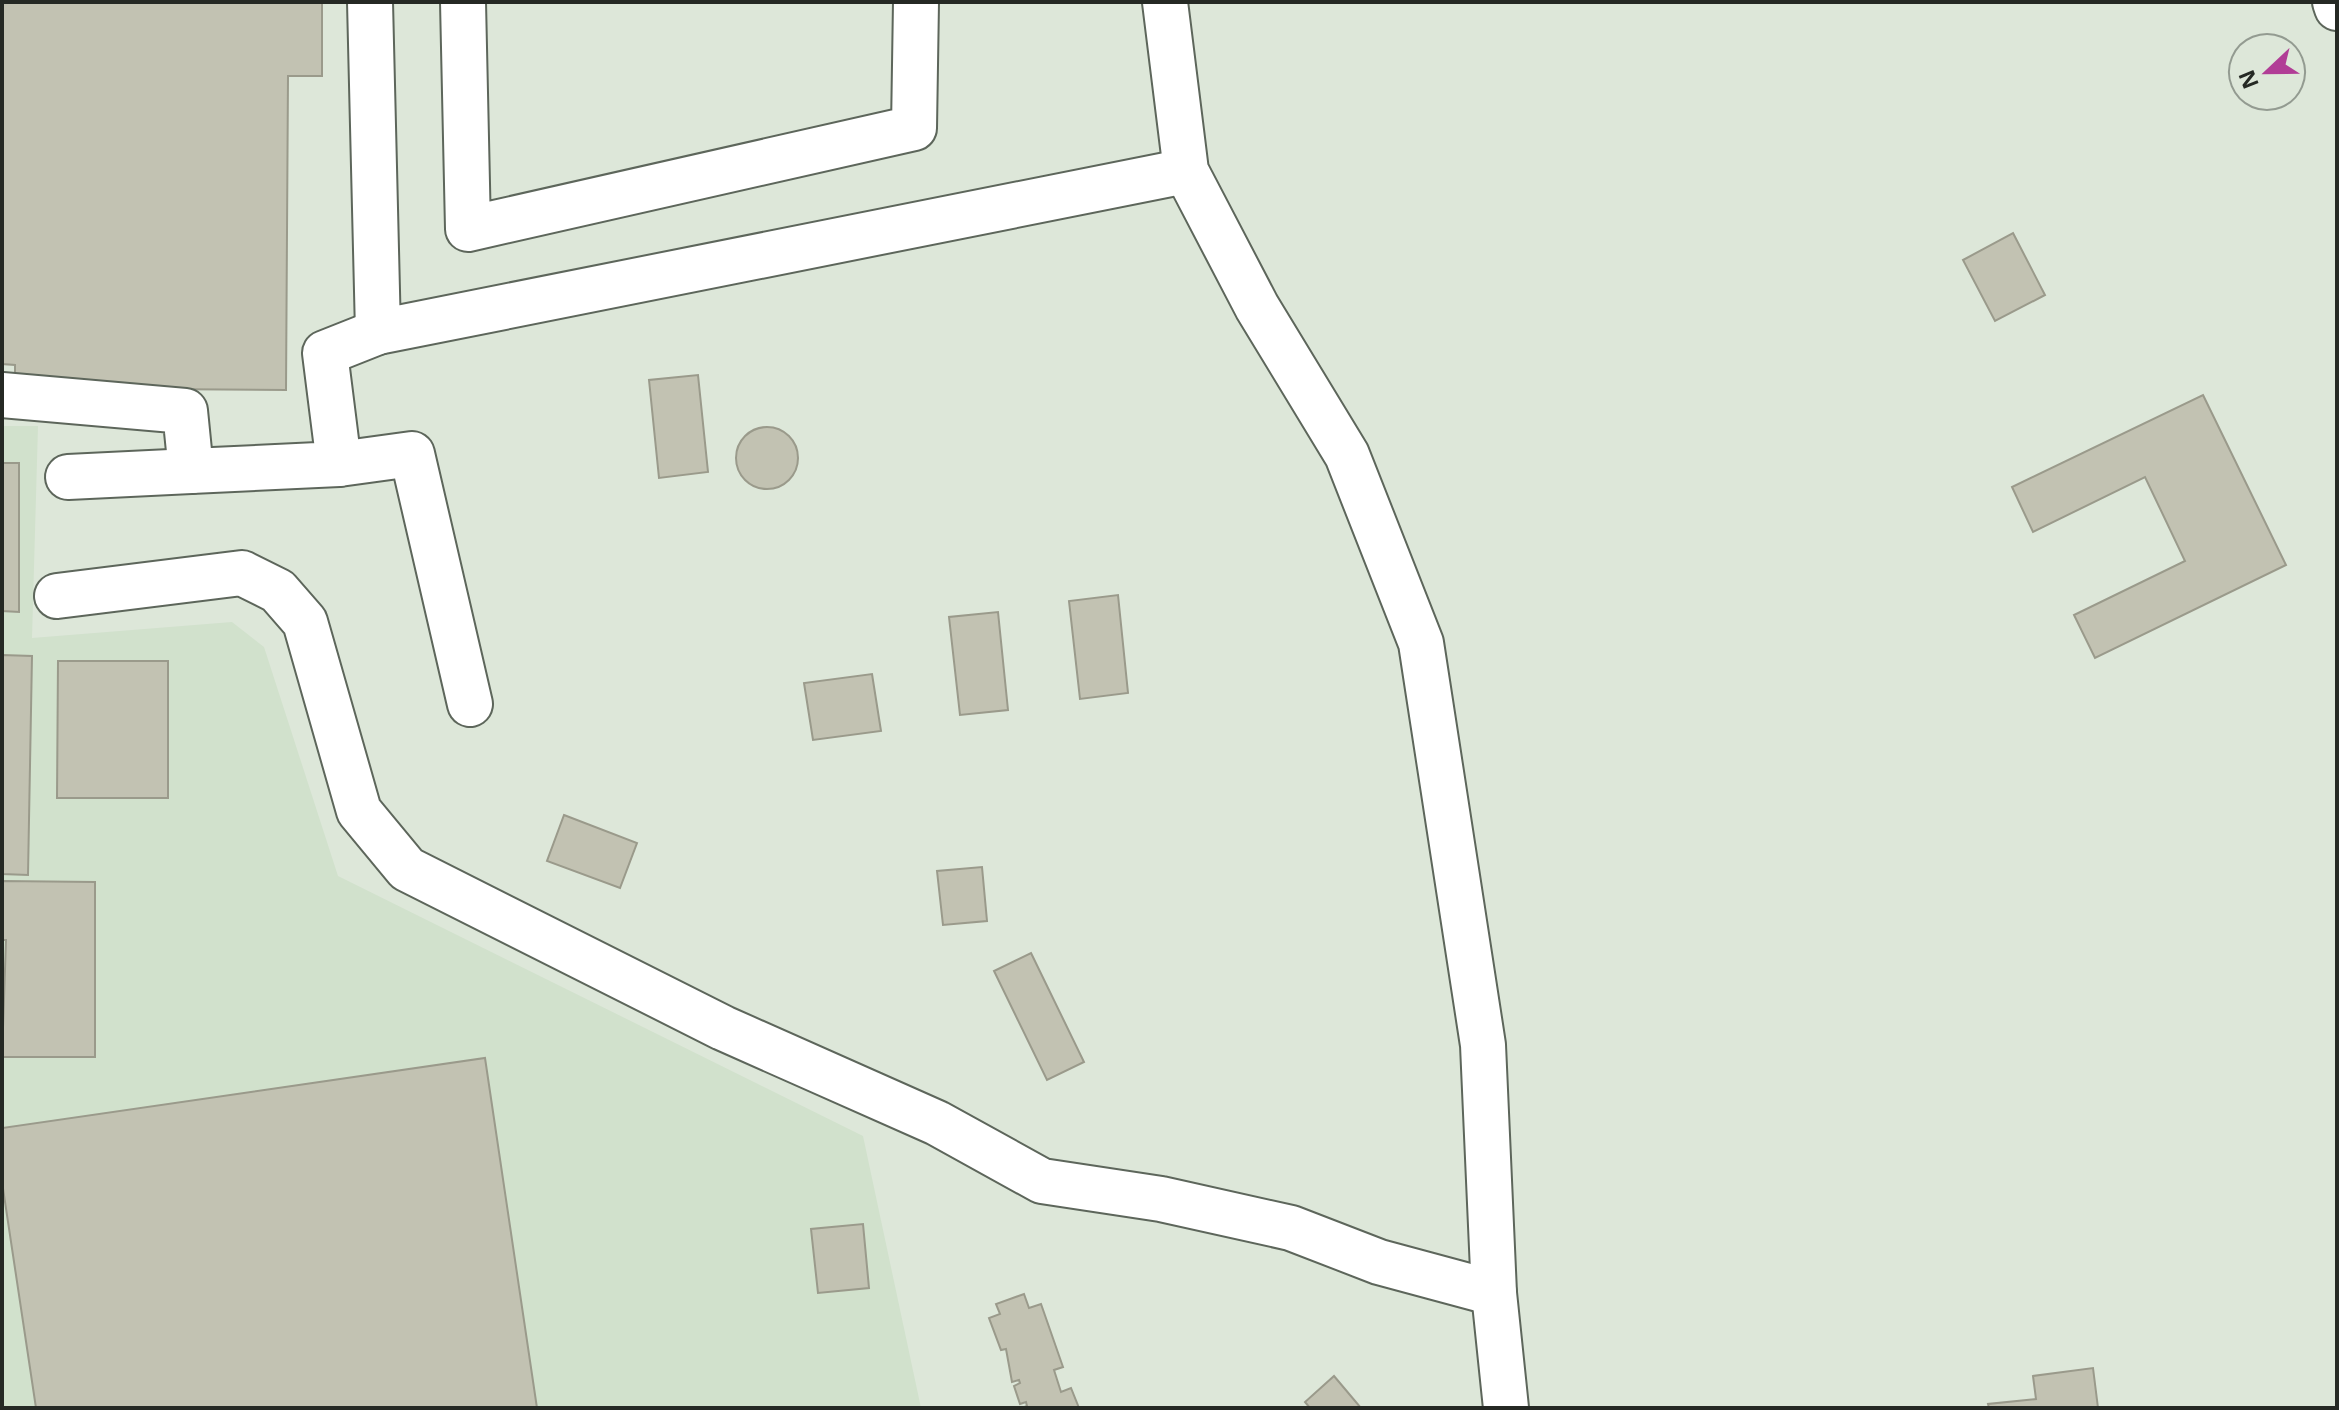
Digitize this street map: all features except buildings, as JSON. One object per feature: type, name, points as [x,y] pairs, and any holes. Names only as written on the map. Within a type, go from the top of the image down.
[{"type":"street","points":[[370,2],[378,332]]},
{"type":"street","points":[[463,2],[468,229],[914,128],[916,2]]},
{"type":"street","points":[[1165,2],[1186,171],[1257,307],[1347,455],[1421,643],[1483,1045],[1494,1293],[1506,1408]]},
{"type":"street","points":[[2335,2],[2337,8]]},
{"type":"street","points":[[339,464],[325,353],[378,332],[1186,171]]},
{"type":"street","points":[[2,395],[185,411],[191,471]]},
{"type":"street","points":[[68,477],[339,464],[412,454],[470,704]]},
{"type":"street","points":[[57,596],[242,573],[278,591],[305,622],[359,811],[407,869],[723,1028],[937,1123],[1042,1181],[1161,1199],[1291,1228],[1379,1262],[1494,1293]]},
{"type":"shaded area","points":[[2,426],[38,426],[32,638],[232,622],[264,647],[338,876],[863,1136],[921,1408],[2,1408]]}]
